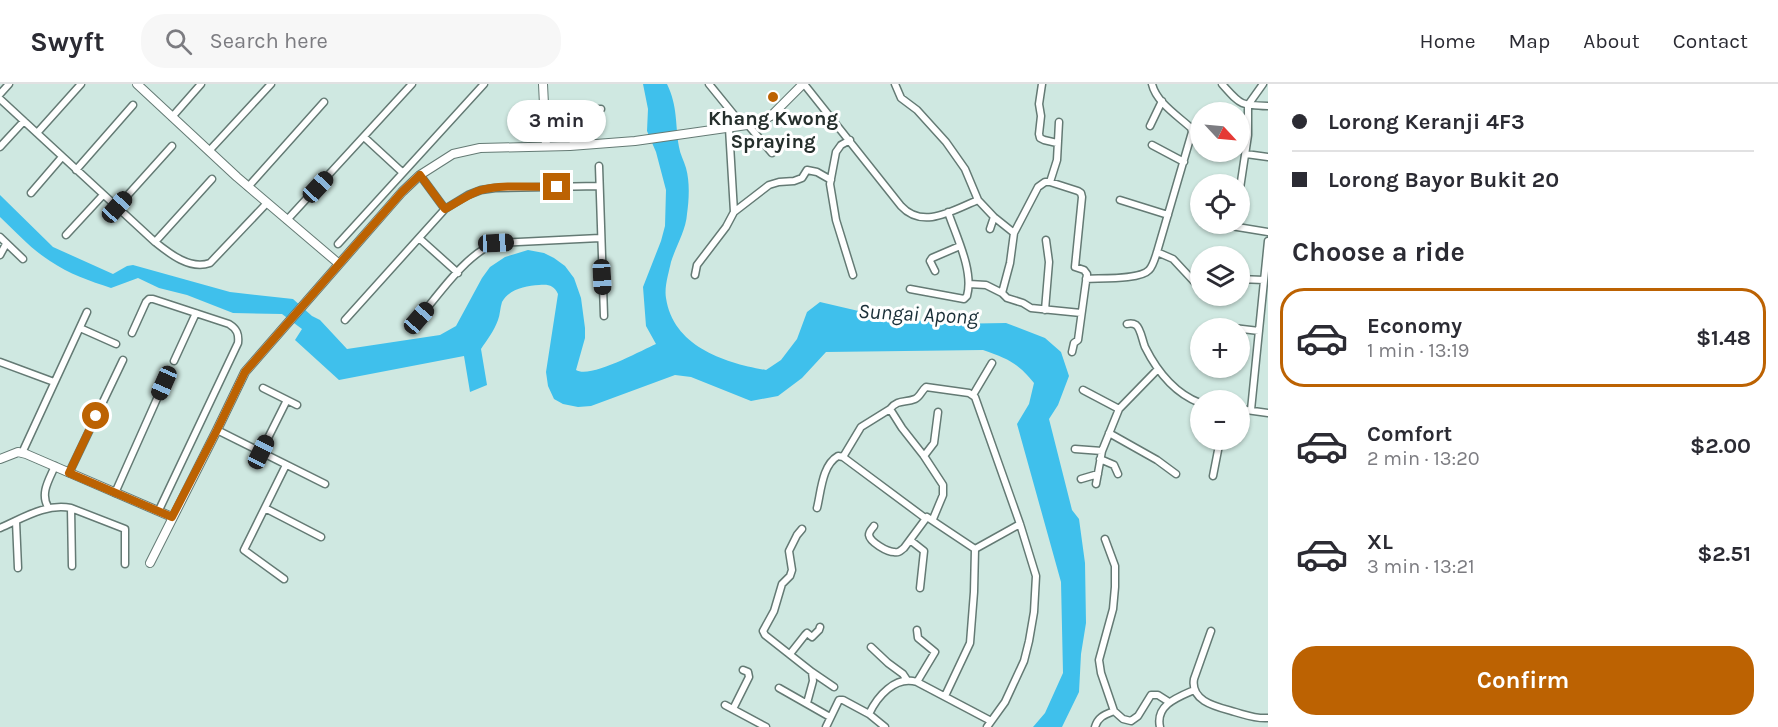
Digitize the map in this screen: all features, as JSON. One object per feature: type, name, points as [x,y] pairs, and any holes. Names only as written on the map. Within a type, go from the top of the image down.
[{"type":"street","points":[[0,94],[9,84]]},
{"type":"street","points":[[37,133],[81,84]]},
{"type":"street","points":[[137,84],[248,187],[338,263]]},
{"type":"street","points":[[172,117],[201,84]]},
{"type":"street","points":[[209,151],[271,84]]},
{"type":"street","points":[[287,220],[412,84]]},
{"type":"street","points":[[338,244],[484,84]]},
{"type":"street","points":[[543,84],[546,146]]},
{"type":"street","points":[[709,84],[735,116],[739,126]]},
{"type":"street","points":[[150,563],[245,372],[402,192],[420,175],[453,154],[480,148],[568,146],[635,141],[748,125],[771,116],[804,84],[912,216],[926,219],[978,200]]},
{"type":"street","points":[[895,84],[901,98],[917,110],[946,142],[965,169],[978,200],[1014,233]]},
{"type":"street","points":[[1042,84],[1039,104],[1040,138],[1057,143]]},
{"type":"street","points":[[1086,279],[1145,273],[1151,268],[1157,252],[1192,130],[1162,101],[1152,84]]},
{"type":"street","points":[[1222,84],[1240,102]]},
{"type":"street","points":[[1250,102],[1263,84]]},
{"type":"street","points":[[0,99],[155,242],[180,260],[207,265],[267,203]]},
{"type":"street","points":[[1150,126],[1162,101]]},
{"type":"street","points":[[248,187],[324,102]]},
{"type":"street","points":[[76,170],[134,105]]},
{"type":"street","points":[[1250,105],[1268,106]]},
{"type":"street","points":[[544,111],[601,109]]},
{"type":"street","points":[[0,147],[24,121]]},
{"type":"street","points":[[1050,182],[1059,148],[1057,143],[1059,122]]},
{"type":"street","points":[[748,125],[772,153]]},
{"type":"street","points":[[545,127],[553,142],[568,146]]},
{"type":"street","points":[[526,147],[539,140],[545,127]]},
{"type":"street","points":[[729,128],[734,212]]},
{"type":"street","points":[[364,137],[402,172]]},
{"type":"street","points":[[850,140],[836,152],[830,184],[832,202],[852,275]]},
{"type":"street","points":[[117,207],[172,146]]},
{"type":"street","points":[[526,147],[530,151],[559,151],[566,150],[568,146]]},
{"type":"street","points":[[1152,146],[1184,162]]},
{"type":"street","points":[[1250,155],[1268,157]]},
{"type":"street","points":[[32,194],[62,157]]},
{"type":"street","points":[[599,166],[604,316]]},
{"type":"street","points":[[695,275],[697,265],[726,227],[734,212],[769,186],[802,178],[807,170],[818,172],[831,180]]},
{"type":"street","points":[[420,175],[445,209]]},
{"type":"street","points":[[155,242],[212,178]]},
{"type":"street","points":[[1002,293],[1010,263],[1014,233],[1038,187],[1045,182],[1050,182],[1082,193],[1075,267],[1085,271],[1086,279],[1078,340],[1074,343],[1072,352]]},
{"type":"street","points":[[345,320],[445,209],[468,195],[495,188],[599,186]]},
{"type":"street","points":[[66,235],[103,195]]},
{"type":"street","points":[[1120,200],[1168,214]]},
{"type":"street","points":[[910,289],[964,298],[967,296],[969,284],[965,261],[948,212]]},
{"type":"street","points":[[990,229],[994,217]]},
{"type":"street","points":[[1250,229],[1268,232]]},
{"type":"street","points":[[0,237],[23,259]]},
{"type":"street","points":[[419,238],[458,273]]},
{"type":"street","points":[[419,318],[458,273],[488,246],[496,243],[600,238]]},
{"type":"street","points":[[1045,310],[1049,262],[1046,240]]},
{"type":"street","points":[[1268,241],[1251,410],[1268,413]]},
{"type":"street","points":[[0,255],[6,244]]},
{"type":"street","points":[[935,271],[930,261],[933,258],[960,246]]},
{"type":"street","points":[[1157,252],[1173,259],[1190,277]]},
{"type":"street","points":[[1250,279],[1264,280]]},
{"type":"street","points":[[969,284],[986,285],[1007,298],[1031,308],[1081,313]]},
{"type":"street","points":[[132,333],[146,302],[153,298],[229,324],[235,328],[238,338],[238,343],[159,510]]},
{"type":"street","points":[[18,453],[87,312]]},
{"type":"street","points":[[174,361],[196,313]]},
{"type":"street","points":[[1127,324],[1134,323],[1138,326],[1145,346],[1158,369],[1174,388],[1190,398]]},
{"type":"street","points":[[80,328],[116,345]]},
{"type":"street","points":[[1250,330],[1259,331]]},
{"type":"street","points":[[69,473],[123,360]]},
{"type":"street","points":[[973,395],[992,363]]},
{"type":"street","points":[[1,364],[54,382]]},
{"type":"street","points":[[1096,484],[1102,451],[1119,409],[1158,369]]},
{"type":"street","points":[[115,493],[164,383]]},
{"type":"street","points":[[843,457],[861,427],[890,409],[892,405],[916,399],[926,387],[973,395],[992,443],[1036,576],[1034,612],[1029,641],[1019,672],[1005,702],[989,724],[945,696],[917,682],[907,680],[898,682],[884,692],[868,714]]},
{"type":"street","points":[[263,388],[297,405]]},
{"type":"street","points":[[1083,390],[1119,409]]},
{"type":"street","points":[[261,452],[287,400]]},
{"type":"street","points":[[890,409],[943,485],[944,490],[933,519]]},
{"type":"street","points":[[924,456],[934,443],[938,412]]},
{"type":"street","points":[[217,430],[325,484]]},
{"type":"street","points":[[1109,433],[1157,460],[1176,474]]},
{"type":"street","points":[[1075,449],[1102,451]]},
{"type":"street","points":[[1213,476],[1218,450]]},
{"type":"street","points":[[0,459],[18,453],[55,466],[172,517]]},
{"type":"street","points":[[817,508],[825,471],[834,459],[838,456],[843,457],[925,518],[933,519],[975,549]]},
{"type":"street","points":[[1100,459],[1114,465],[1118,474]]},
{"type":"street","points":[[284,579],[244,550],[286,465]]},
{"type":"street","points":[[51,507],[45,498],[46,486],[55,466]]},
{"type":"street","points":[[1081,479],[1098,474]]},
{"type":"street","points":[[0,528],[51,507],[71,508],[124,529],[126,564]]},
{"type":"street","points":[[71,508],[72,566]]},
{"type":"street","points":[[265,508],[321,537]]},
{"type":"street","points":[[874,526],[869,536],[872,540],[893,552],[899,552],[925,518]]},
{"type":"street","points":[[16,521],[18,568]]},
{"type":"street","points":[[975,549],[1020,524]]},
{"type":"street","points":[[802,529],[789,551],[792,570],[787,581],[782,584],[777,602],[763,631],[765,635],[834,687]]},
{"type":"street","points":[[1105,539],[1115,566],[1115,587],[1113,609],[1099,660],[1114,711],[1123,719],[1131,721],[1138,716],[1152,696],[1158,695],[1169,702]]},
{"type":"street","points":[[910,540],[924,551],[920,588]]},
{"type":"street","points":[[945,696],[970,643],[975,549]]},
{"type":"street","points":[[790,654],[807,633],[812,637],[820,627]]},
{"type":"street","points":[[917,630],[918,638],[935,652],[917,682]]},
{"type":"street","points":[[1211,632],[1196,672],[1194,690],[1207,703],[1258,718],[1268,718]]},
{"type":"street","points":[[871,647],[907,680]]},
{"type":"street","points":[[733,709],[749,677],[748,672],[743,670]]},
{"type":"street","points":[[807,703],[813,681],[812,672]]},
{"type":"street","points":[[779,688],[830,717]]},
{"type":"street","points":[[1160,727],[1158,720],[1161,711],[1169,702],[1194,690]]},
{"type":"street","points":[[826,727],[839,700],[843,700],[885,727]]},
{"type":"street","points":[[724,705],[766,727]]},
{"type":"street","points":[[1095,727],[1097,720],[1114,711]]},
{"type":"street","points":[[1255,727],[1258,718]]},
{"type":"water","points":[[643,84],[667,84],[673,100],[680,150],[689,185],[689,197],[685,226],[668,275],[666,298],[671,315],[679,329],[703,349],[734,363],[766,370],[781,360],[797,339],[807,312],[820,302],[880,316],[947,324],[1006,323],[1045,338],[1061,352],[1069,376],[1058,405],[1049,419],[1072,510],[1079,519],[1085,563],[1086,623],[1081,654],[1079,692],[1062,727],[1033,727],[1045,713],[1063,673],[1061,582],[1017,424],[1029,404],[1034,383],[1022,370],[1006,359],[983,350],[826,352],[802,378],[778,396],[751,401],[691,377],[675,375],[591,406],[578,407],[563,404],[554,399],[548,386],[546,372],[558,294],[553,287],[542,285],[518,289],[502,302],[499,318],[481,349],[487,385],[470,392],[464,356],[339,380],[295,340],[302,329],[282,314],[233,313],[187,295],[159,288],[138,278],[111,288],[57,266],[30,246],[0,217],[0,195],[53,247],[113,274],[133,265],[230,292],[293,299],[320,320],[347,349],[440,335],[456,326],[490,267],[505,257],[528,250],[544,253],[565,266],[574,278],[581,298],[585,328],[585,338],[576,370],[592,371],[656,344],[646,326],[643,287],[665,226],[666,190],[656,152],[647,131],[648,109]]},
{"type":"place","name":"Khang Kwong Spraying","points":[[773,97]]},
{"type":"route","points":[[96,416],[69,473],[172,517],[245,372],[402,192],[420,175],[445,209],[481,190],[557,187]]},
{"type":"water label","name":"Sungai Apong","points":[[918,314]]}]
